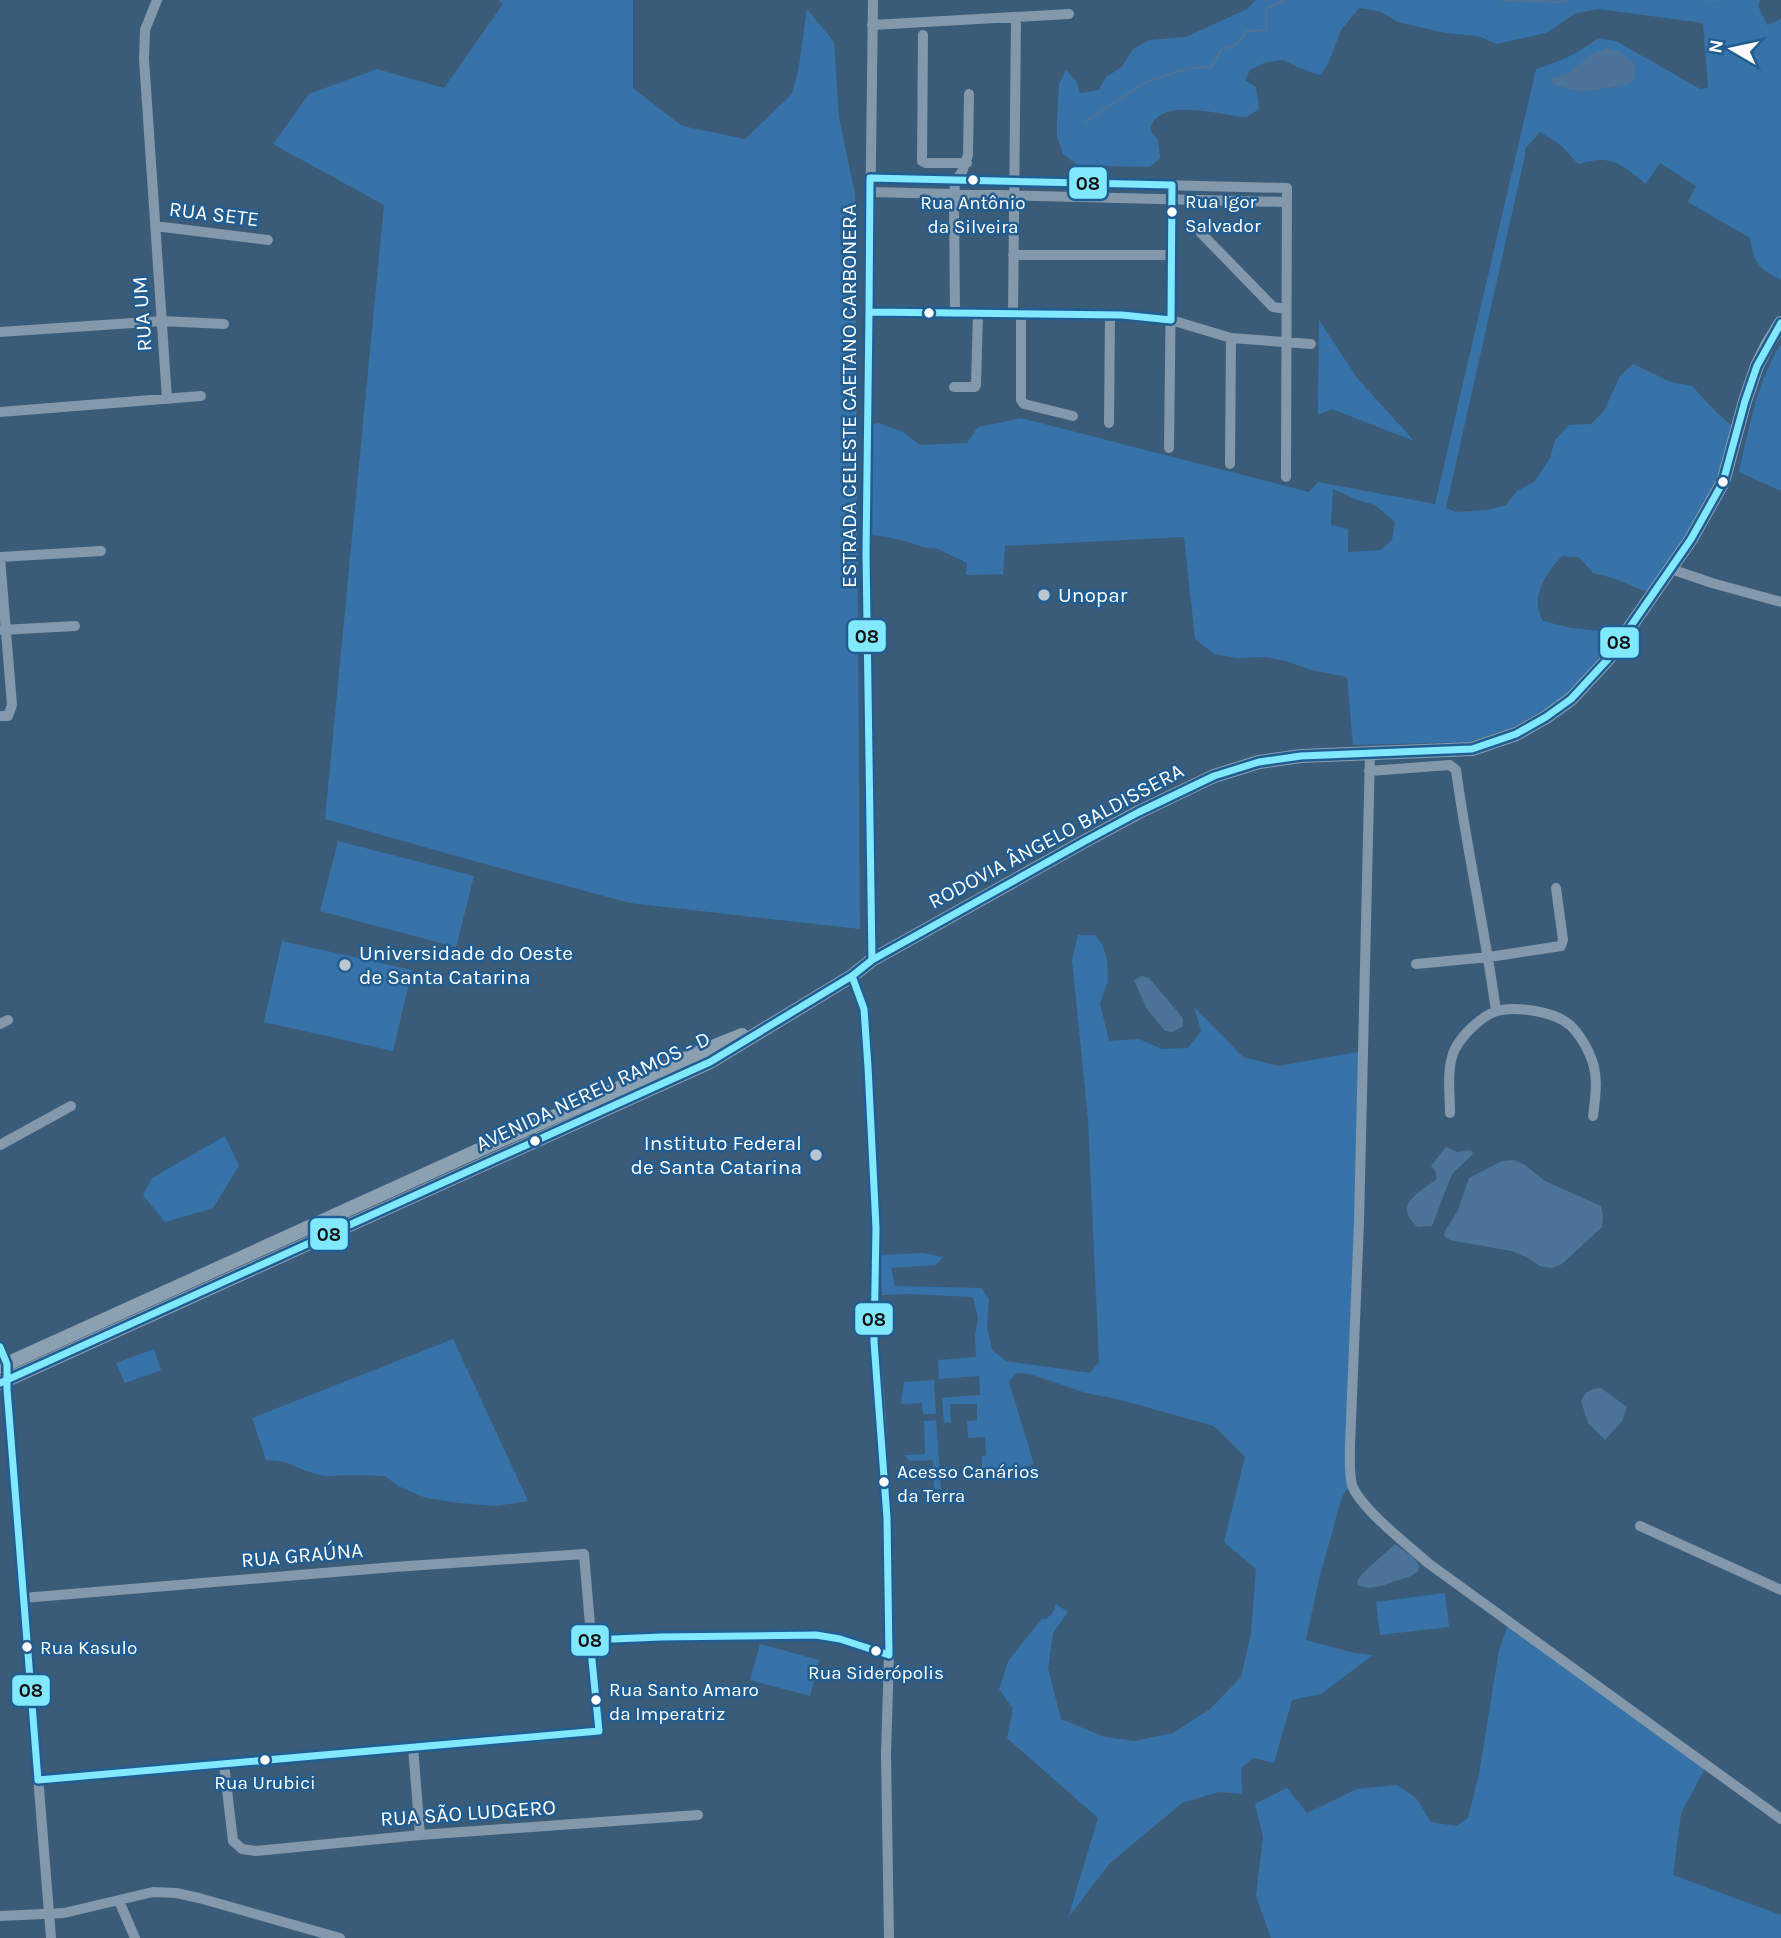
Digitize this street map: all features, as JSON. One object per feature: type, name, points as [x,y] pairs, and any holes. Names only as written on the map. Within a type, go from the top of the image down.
[{"type":"street","name":"RUA UM","points":[[157,0],[145,30],[144,59],[167,399]]},
{"type":"street","name":"ESTRADA CELESTE CAETANO CARBONERA","points":[[872,960],[867,628],[869,192],[873,0]]},
{"type":"street","points":[[872,25],[1069,14]]},
{"type":"street","points":[[1016,18],[1013,255],[1021,400],[1024,404],[1073,416]]},
{"type":"street","points":[[923,35],[922,161],[967,163]]},
{"type":"street","points":[[955,313],[955,194],[956,181],[967,163],[969,94]]},
{"type":"street","points":[[870,178],[1287,188],[1286,477]]},
{"type":"street","points":[[1169,448],[1172,185]]},
{"type":"street","points":[[869,192],[1287,202]]},
{"type":"street","name":"RUA SETE","points":[[155,226],[268,240]]},
{"type":"street","points":[[1201,233],[1273,307],[1286,309]]},
{"type":"street","points":[[1013,255],[1171,255]]},
{"type":"street","points":[[868,312],[1110,315],[1171,320],[1231,338],[1311,344]]},
{"type":"street","points":[[954,387],[976,385],[978,313]]},
{"type":"street","points":[[1110,315],[1110,423]]},
{"type":"street","points":[[0,332],[162,321],[224,324]]},
{"type":"street","name":"RODOVIA ÂNGELO BALDISSERA","points":[[872,960],[1096,835],[1214,776],[1259,762],[1301,756],[1472,749],[1516,734],[1546,717],[1571,699],[1608,659],[1691,539],[1723,482],[1745,401],[1768,344],[1781,323]]},
{"type":"street","points":[[1230,464],[1231,338]]},
{"type":"street","points":[[0,412],[201,396]]},
{"type":"street","points":[[4,716],[12,705],[3,630],[0,558],[101,551]]},
{"type":"street","points":[[1671,569],[1781,602]]},
{"type":"street","points":[[3,630],[75,625]]},
{"type":"street","points":[[1370,753],[1351,1483],[1359,1499],[1428,1563],[1781,1819]]},
{"type":"street","points":[[1369,771],[1450,765],[1456,770],[1496,1011]]},
{"type":"street","points":[[1416,964],[1561,946],[1563,940],[1556,888]]},
{"type":"street","name":"AVENIDA NEREU RAMOS - D","points":[[3,1373],[365,1210],[705,1050],[779,1021],[852,976],[872,960]]},
{"type":"street","points":[[852,976],[864,1009],[876,1228],[874,1342],[887,1518],[889,1654],[886,1754],[889,1938]]},
{"type":"street","points":[[1450,1113],[1450,1067],[1455,1049],[1466,1034],[1483,1018],[1496,1011],[1533,1010],[1554,1015],[1570,1026],[1590,1054],[1597,1089],[1593,1116]]},
{"type":"street","points":[[0,1145],[71,1106]]},
{"type":"street","points":[[0,1347],[51,1938]]},
{"type":"street","points":[[1640,1526],[1781,1590]]},
{"type":"street","name":"RUA GRAÚNA","points":[[23,1598],[584,1554],[590,1640]]},
{"type":"street","points":[[38,1780],[599,1731],[590,1640],[816,1635],[840,1639],[889,1654]]},
{"type":"street","points":[[413,1747],[420,1835]]},
{"type":"street","name":"RUA SÃO LUDGERO","points":[[224,1764],[233,1841],[242,1849],[256,1851],[420,1835],[698,1815]]},
{"type":"street","points":[[0,1916],[64,1913],[153,1892],[176,1893],[340,1938]]},
{"type":"street","points":[[119,1901],[135,1938]]},
{"type":"shaded area","points":[[498,0],[633,0],[633,88],[682,126],[745,139],[792,94],[807,9],[834,42],[839,118],[855,194],[860,929],[630,903],[325,819],[384,205],[273,144],[309,94],[377,69],[444,88],[503,4]]},
{"type":"shaded area","points":[[1256,0],[1760,0],[1758,6],[1767,25],[1781,19],[1781,280],[1758,264],[1750,238],[1688,202],[1696,186],[1660,163],[1646,184],[1615,162],[1599,160],[1578,164],[1561,145],[1540,132],[1525,149],[1446,508],[1456,512],[1487,510],[1506,505],[1517,491],[1534,482],[1550,458],[1555,440],[1569,425],[1591,424],[1604,411],[1620,376],[1633,364],[1671,382],[1692,386],[1732,426],[1716,480],[1682,544],[1650,588],[1644,591],[1593,573],[1579,557],[1562,556],[1556,563],[1541,586],[1538,604],[1543,621],[1571,628],[1619,633],[1567,694],[1513,727],[1469,742],[1353,745],[1347,677],[1266,657],[1237,658],[1214,654],[1195,639],[1184,537],[1005,546],[1003,574],[966,575],[967,563],[936,548],[869,534],[871,424],[879,423],[903,432],[920,445],[967,443],[978,427],[1021,418],[1309,492],[1318,482],[1435,504],[1536,69],[1568,57],[1598,38],[1616,41],[1700,89],[1708,88],[1703,23],[1599,9],[1576,13],[1546,33],[1497,44],[1478,36],[1445,33],[1398,22],[1379,11],[1359,8],[1341,30],[1328,64],[1320,75],[1283,60],[1264,63],[1250,70],[1245,80],[1256,87],[1259,109],[1246,117],[1177,110],[1155,119],[1150,130],[1158,140],[1160,158],[1150,167],[1091,168],[1079,166],[1063,154],[1057,136],[1057,120],[1059,84],[1066,70],[1076,81],[1080,93],[1099,90],[1106,77],[1122,67],[1133,49],[1149,40],[1186,37],[1247,9]],"holes":[[[1568,73],[1624,86],[1582,92],[1553,85],[1551,78]],[[1333,489],[1375,505],[1395,522],[1392,540],[1381,550],[1348,552],[1348,529],[1331,525]]]},
{"type":"shaded area","points":[[1607,48],[1621,52],[1635,64],[1632,82],[1624,86],[1582,92],[1553,85],[1550,78],[1568,73],[1591,54]]},
{"type":"shaded area","points":[[1319,320],[1357,378],[1414,441],[1332,409],[1318,415]]},
{"type":"shaded area","points":[[1781,344],[1781,491],[1739,472],[1760,390]]},
{"type":"shaded area","points":[[338,841],[474,876],[456,947],[320,911]]},
{"type":"shaded area","points":[[1078,935],[1095,935],[1102,944],[1107,960],[1108,981],[1100,1003],[1109,1041],[1139,1039],[1162,1049],[1188,1048],[1201,1031],[1194,1007],[1243,1057],[1278,1066],[1363,1051],[1351,1483],[1342,1497],[1319,1579],[1306,1640],[1354,1653],[1373,1655],[1321,1694],[1292,1700],[1274,1763],[1253,1758],[1241,1768],[1242,1794],[1218,1792],[1182,1803],[1109,1864],[1068,1918],[1098,1818],[1007,1738],[1013,1709],[999,1689],[1009,1660],[1042,1618],[1046,1619],[1052,1614],[1056,1604],[1068,1612],[1053,1633],[1048,1669],[1061,1719],[1105,1737],[1134,1741],[1173,1733],[1210,1709],[1241,1677],[1251,1634],[1256,1569],[1224,1542],[1245,1457],[1214,1426],[1086,1393],[1030,1374],[1016,1373],[1009,1382],[1034,1464],[1007,1472],[982,1469],[982,1456],[986,1455],[985,1437],[968,1438],[967,1421],[977,1420],[977,1404],[950,1404],[951,1422],[944,1423],[942,1398],[980,1395],[979,1376],[939,1379],[938,1360],[976,1357],[978,1318],[973,1297],[882,1295],[880,1255],[923,1253],[943,1257],[936,1265],[891,1268],[895,1286],[981,1288],[989,1299],[987,1328],[992,1350],[1006,1361],[1090,1373],[1099,1362],[1088,1119],[1072,960]]},
{"type":"shaded area","points":[[282,941],[412,970],[393,1051],[264,1022]]},
{"type":"shaded area","points":[[1142,976],[1149,978],[1183,1018],[1183,1026],[1173,1032],[1165,1031],[1147,1009],[1134,980]]},
{"type":"shaded area","points":[[225,1136],[239,1166],[213,1208],[165,1222],[143,1195],[152,1178]]},
{"type":"shaded area","points":[[1446,1147],[1457,1152],[1471,1150],[1473,1154],[1452,1174],[1432,1226],[1418,1227],[1410,1219],[1408,1206],[1416,1194],[1437,1179],[1431,1166]]},
{"type":"shaded area","points":[[1514,1160],[1545,1181],[1601,1206],[1602,1227],[1562,1264],[1552,1268],[1540,1266],[1511,1251],[1450,1240],[1444,1236],[1458,1210],[1469,1178],[1502,1161]]},
{"type":"shaded area","points":[[453,1339],[528,1501],[496,1506],[426,1498],[398,1486],[385,1476],[324,1476],[285,1462],[266,1460],[252,1418]]},
{"type":"shaded area","points":[[154,1349],[161,1370],[125,1383],[116,1363]]},
{"type":"shaded area","points":[[934,1380],[936,1414],[923,1414],[922,1403],[901,1404],[904,1382]]},
{"type":"shaded area","points":[[1601,1388],[1627,1407],[1622,1421],[1605,1440],[1588,1423],[1581,1401],[1588,1391]]},
{"type":"shaded area","points":[[936,1420],[941,1489],[934,1489],[933,1460],[910,1461],[904,1455],[925,1454],[924,1421]]},
{"type":"shaded area","points":[[1395,1544],[1413,1557],[1419,1565],[1418,1571],[1381,1586],[1368,1588],[1358,1585],[1357,1581],[1363,1573]]},
{"type":"shaded area","points":[[1445,1593],[1449,1627],[1380,1635],[1376,1602]]},
{"type":"shaded area","points":[[1509,1622],[1707,1765],[1681,1813],[1673,1875],[1781,1915],[1781,1938],[1271,1938],[1256,1896],[1263,1837],[1255,1804],[1287,1788],[1307,1813],[1357,1789],[1397,1785],[1416,1798],[1431,1822],[1456,1826],[1468,1818],[1479,1774],[1499,1650]]},
{"type":"shaded area","points":[[760,1644],[819,1660],[810,1696],[750,1680]]},
{"type":"waterway","points":[[1085,122],[1146,82],[1189,68],[1211,67],[1222,49],[1236,45],[1247,31],[1267,30],[1266,9],[1285,0]]},
{"type":"waterway","points":[[1502,0],[1566,0]]},
{"type":"waterway","points":[[1708,0],[1717,0]]},
{"type":"transit line","name":"08","points":[[870,178],[1172,185],[1171,320],[1122,315],[869,312],[870,178]]},
{"type":"transit line","name":"08","points":[[869,312],[866,554],[872,960]]},
{"type":"transit line","name":"08","points":[[0,1383],[710,1062],[852,976],[872,960],[1085,841],[1214,776],[1259,762],[1301,756],[1472,749],[1516,734],[1546,717],[1571,699],[1608,659],[1691,539],[1723,482],[1757,366],[1781,323]]},
{"type":"transit line","name":"08","points":[[0,1347],[7,1364],[38,1780],[599,1731],[590,1640],[816,1635],[840,1639],[889,1655],[887,1518],[874,1342],[876,1228],[868,1067],[864,1009],[852,976]]},
{"type":"place","name":"Rua Antônio da Silveira","points":[[973,180]]},
{"type":"place","name":"Rua Igor Salvador","points":[[1172,212]]},
{"type":"place","name":"Unopar","points":[[1044,595]]},
{"type":"place","name":"Universidade do Oeste de Santa Catarina","points":[[345,965]]},
{"type":"place","name":"Instituto Federal de Santa Catarina","points":[[816,1155]]},
{"type":"place","name":"Acesso Canários da Terra","points":[[884,1482]]},
{"type":"place","name":"Rua Kasulo","points":[[27,1647]]},
{"type":"place","name":"Rua Siderópolis","points":[[876,1651]]},
{"type":"place","name":"Rua Santo Amaro da Imperatriz","points":[[596,1700]]},
{"type":"place","name":"Rua Urubici","points":[[265,1760]]}]
